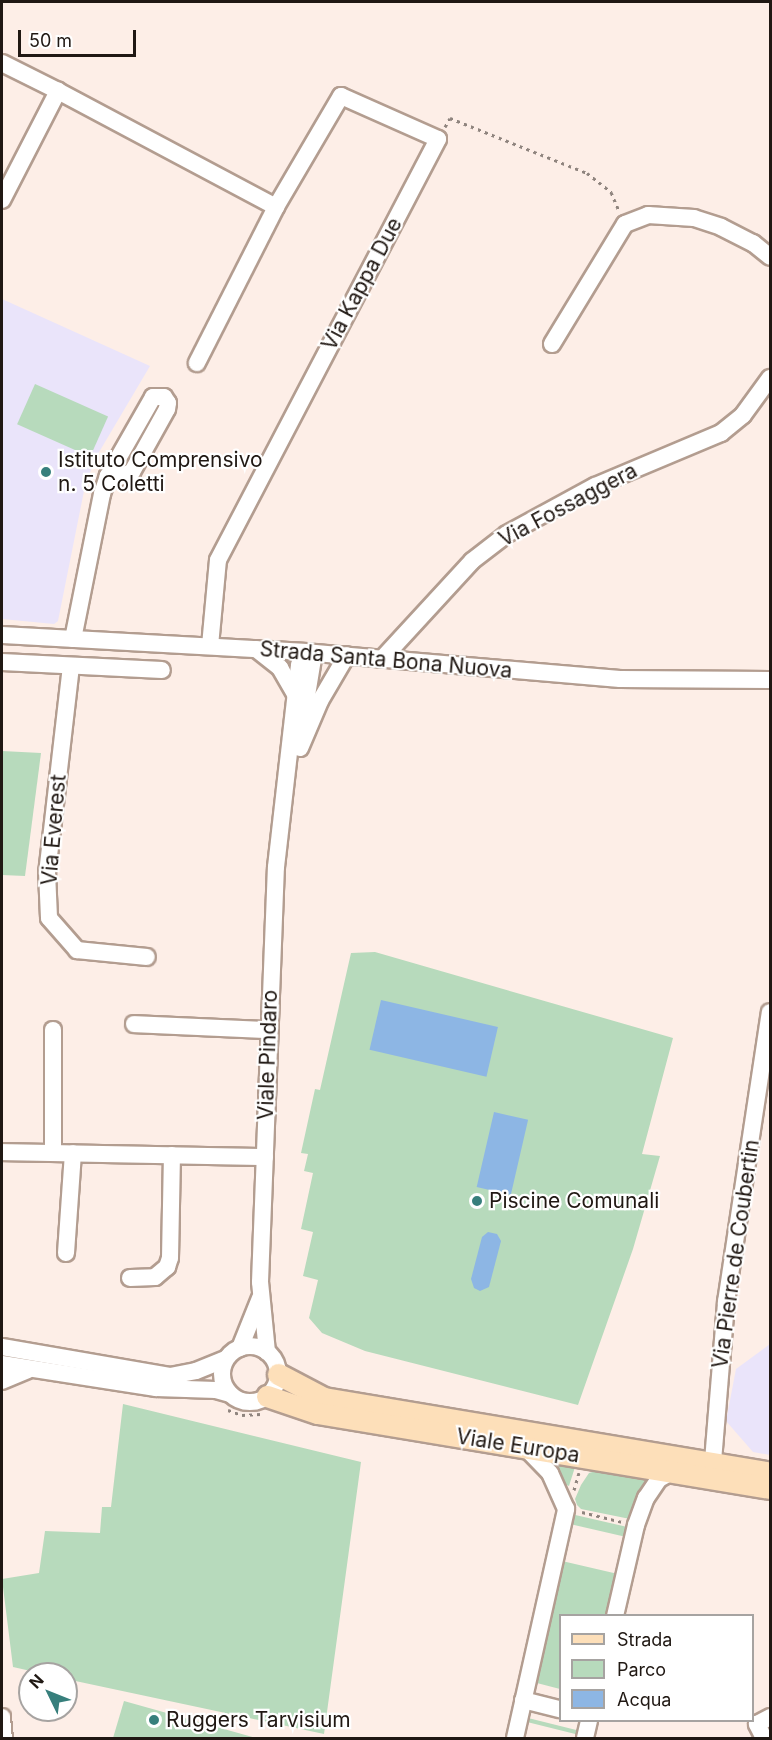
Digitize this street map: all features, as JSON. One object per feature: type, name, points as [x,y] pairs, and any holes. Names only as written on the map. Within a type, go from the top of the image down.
[{"type":"main road","name":"Viale Europa","points":[[278,1374],[324,1398],[713,1461],[771,1473]]},
{"type":"main road","name":"Viale Europa","points":[[267,1396],[317,1413],[675,1470],[771,1488]]},
{"type":"street","points":[[2,63],[276,207]]},
{"type":"street","points":[[2,199],[58,91]]},
{"type":"street","points":[[197,363],[276,207],[341,96],[438,139]]},
{"type":"street","name":"Via Kappa Due","points":[[210,646],[218,560],[438,139]]},
{"type":"street","points":[[552,344],[625,224],[648,215],[694,218],[722,227],[753,243],[771,257]]},
{"type":"street","name":"Via Fossaggera","points":[[382,658],[472,561],[498,541],[595,486],[721,434],[743,415],[771,378]]},
{"type":"street","points":[[73,639],[102,494],[108,476],[153,397],[164,397],[168,403],[167,409],[132,472],[115,478],[108,476]]},
{"type":"street","name":"Strada Santa Bona Nuova","points":[[2,634],[309,652],[620,679],[771,681]]},
{"type":"street","points":[[255,649],[280,668],[296,695]]},
{"type":"street","name":"Viale Pindaro","points":[[267,1352],[260,1298],[268,1030],[280,811],[299,665],[309,652]]},
{"type":"street","name":"Viale Pindaro","points":[[300,748],[309,652]]},
{"type":"street","name":"Viale Pindaro","points":[[280,811],[300,748],[320,701],[346,656]]},
{"type":"street","points":[[2,662],[162,670]]},
{"type":"street","name":"Via Everest","points":[[71,666],[47,872],[49,918],[77,950],[147,957]]},
{"type":"street","name":"Via Pierre de Coubertin","points":[[713,1461],[726,1302],[771,1012]]},
{"type":"street","points":[[134,1024],[268,1030]]},
{"type":"street","points":[[53,1030],[53,1153]]},
{"type":"street","points":[[2,1152],[265,1156]]},
{"type":"street","points":[[66,1253],[73,1153]]},
{"type":"street","points":[[130,1278],[155,1277],[167,1267],[170,1258],[172,1155]]},
{"type":"street","name":"Viale Pindaro","points":[[240,1348],[260,1298]]},
{"type":"street","points":[[2,1347],[170,1376],[196,1371],[226,1359],[240,1348],[249,1346],[267,1352],[276,1365],[277,1382],[267,1396]]},
{"type":"street","points":[[226,1359],[222,1377],[230,1394]]},
{"type":"street","name":"Viale Europa","points":[[2,1364],[156,1388],[216,1390],[230,1394],[236,1399],[252,1402],[267,1396]]},
{"type":"street","points":[[2,1381],[10,1375],[35,1369]]},
{"type":"street","points":[[515,1738],[566,1509],[550,1473],[526,1448]]},
{"type":"street","points":[[615,1614],[636,1525],[646,1498],[659,1479],[675,1470]]},
{"type":"street","points":[[523,1700],[559,1709]]},
{"type":"street","points":[[2,1717],[4,1738]]},
{"type":"street","points":[[764,1738],[757,1724],[771,1717]]},
{"type":"street","points":[[585,1738],[589,1722]]},
{"type":"path","points":[[438,139],[450,118],[587,173],[611,192],[625,224]]},
{"type":"path","points":[[572,1509],[630,1524]]},
{"type":"shaded area","name":"Istituto Comprensivo n. 5 Coletti","points":[[2,299],[150,366],[95,459],[85,486],[58,621],[54,624],[2,619]]},
{"type":"shaded area","points":[[770,1344],[770,1455],[753,1452],[726,1421],[736,1369]]},
{"type":"green space","points":[[35,384],[108,417],[90,457],[17,424]]},
{"type":"green space","points":[[2,751],[41,753],[25,876],[2,875]]},
{"type":"green space","name":"Piscine Comunali","points":[[375,952],[673,1038],[642,1154],[660,1156],[633,1249],[578,1405],[365,1351],[322,1333],[309,1318],[318,1280],[303,1276],[313,1232],[301,1229],[313,1173],[304,1171],[308,1154],[301,1153],[315,1089],[320,1090],[351,953]]},
{"type":"green space","points":[[123,1404],[361,1462],[324,1734],[78,1682],[78,1662],[18,1662],[18,1668],[13,1667],[2,1579],[39,1573],[45,1531],[100,1533],[102,1507],[111,1507]]},
{"type":"green space","points":[[550,1463],[575,1467],[569,1486],[564,1484]]},
{"type":"green space","points":[[596,1471],[648,1479],[638,1495],[630,1519],[581,1509],[577,1505],[575,1499],[581,1485],[589,1473]]},
{"type":"green space","points":[[571,1514],[628,1527],[626,1537],[569,1524]]},
{"type":"green space","points":[[562,1561],[618,1574],[608,1614],[559,1614],[559,1689],[533,1682]]},
{"type":"green space","name":"Ruggers Tarvisium","points":[[124,1701],[256,1738],[113,1738]]},
{"type":"green space","points":[[524,1717],[580,1731],[579,1735],[523,1721]]},
{"type":"water","points":[[381,1000],[498,1027],[486,1077],[370,1050]]},
{"type":"water","points":[[494,1112],[528,1120],[511,1195],[477,1187]]},
{"type":"water","points":[[488,1232],[497,1234],[501,1241],[489,1287],[480,1291],[474,1288],[471,1279],[482,1237]]},
{"type":"place","name":"Istituto Comprensivo n. 5 Coletti","points":[[46,472]]},
{"type":"place","name":"Piscine Comunali","points":[[477,1201]]},
{"type":"place","name":"Ruggers Tarvisium","points":[[154,1720]]}]
